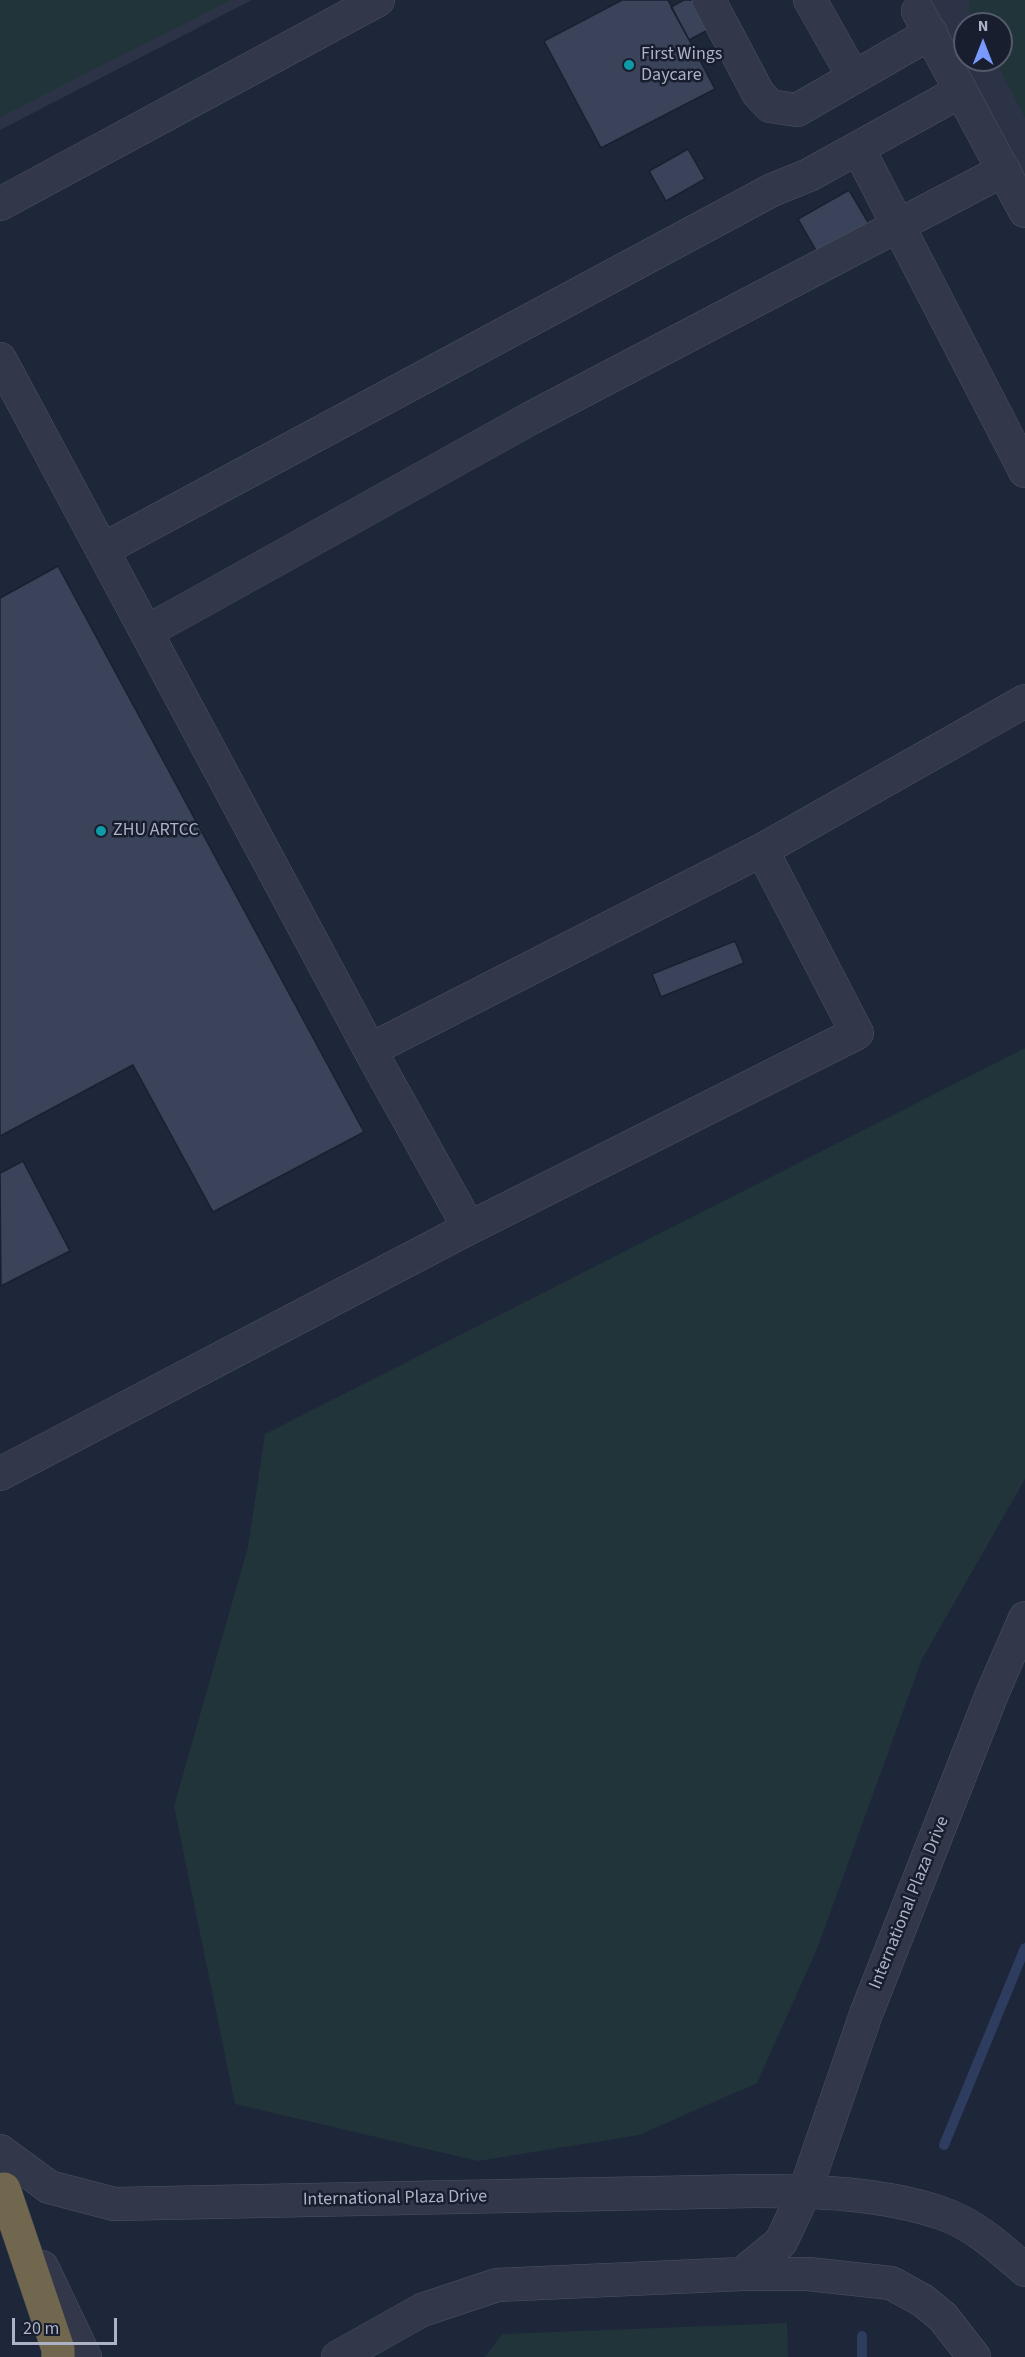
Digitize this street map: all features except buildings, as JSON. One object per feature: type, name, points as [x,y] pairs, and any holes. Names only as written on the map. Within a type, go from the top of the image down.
[{"type":"highway","points":[[2,2186],[58,2349],[58,2357]]},
{"type":"street","points":[[0,204],[378,0]]},
{"type":"street","points":[[709,0],[758,93],[770,106],[796,110],[853,76],[925,22],[1025,211]]},
{"type":"street","points":[[810,0],[853,76]]},
{"type":"street","points":[[102,550],[740,207],[809,175],[961,91]]},
{"type":"street","points":[[858,148],[924,271],[1025,471]]},
{"type":"street","points":[[146,632],[531,418],[1004,170]]},
{"type":"street","points":[[0,359],[370,1050],[469,1228]]},
{"type":"street","points":[[370,1050],[762,850],[1025,701]]},
{"type":"street","points":[[0,1474],[469,1228],[857,1033],[762,850]]},
{"type":"street","name":"International Plaza Drive","points":[[742,2274],[781,2242],[805,2191],[866,2014],[992,1694],[1025,1618]]},
{"type":"street","name":"International Plaza Drive","points":[[0,2151],[49,2187],[114,2204],[805,2191]]},
{"type":"street","points":[[2,2186],[86,2357]]},
{"type":"street","points":[[805,2191],[891,2200],[943,2213],[991,2239],[1025,2270]]},
{"type":"street","points":[[338,2357],[422,2310],[497,2285],[742,2274],[808,2274],[891,2283],[922,2300],[943,2317],[974,2357]]},
{"type":"shaded area","points":[[0,0],[252,0],[0,130]]},
{"type":"shaded area","points":[[0,0],[231,0],[0,117]]},
{"type":"shaded area","points":[[914,0],[1025,0],[1025,210]]},
{"type":"shaded area","points":[[970,0],[1025,0],[1025,118],[1001,72],[1013,72],[1013,12],[969,12]]},
{"type":"shaded area","points":[[1025,1048],[1025,1479],[922,1659],[817,1949],[757,2083],[639,2135],[478,2161],[235,2104],[174,1806],[248,1547],[265,1434]]},
{"type":"shaded area","points":[[787,2323],[788,2357],[485,2357],[502,2334]]},
{"type":"waterway","points":[[944,2145],[1025,1948]]},
{"type":"waterway","points":[[862,2336],[862,2357]]},
{"type":"place","name":"First Wings Daycare","points":[[629,65]]},
{"type":"place","name":"ZHU ARTCC","points":[[101,831]]}]
